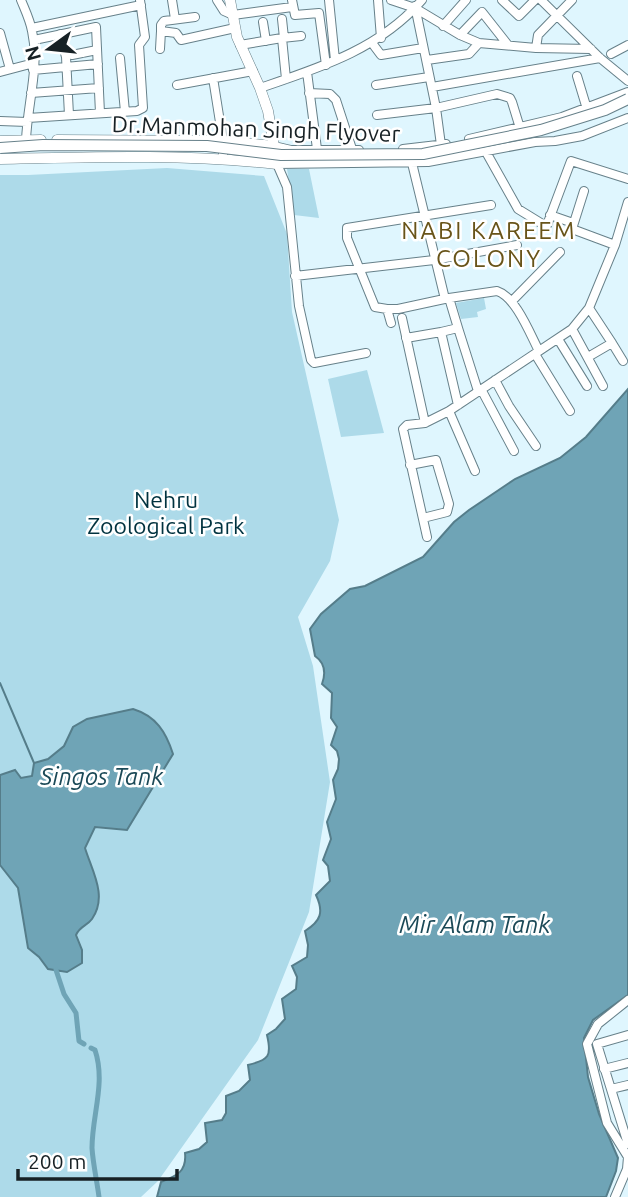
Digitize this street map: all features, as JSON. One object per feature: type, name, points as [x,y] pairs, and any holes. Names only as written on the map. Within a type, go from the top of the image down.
[{"type":"highway","name":"Dr.Manmohan Singh Flyover","points":[[0,150],[43,145],[207,146],[282,155],[423,154],[541,130],[605,110],[628,99]]},
{"type":"highway","name":"Dr.Manmohan Singh Flyover","points":[[0,150],[230,152],[275,159],[395,160],[437,157],[503,144],[602,117],[628,105]]},
{"type":"main road","points":[[0,159],[150,156],[223,158],[277,164],[260,88],[240,45],[230,0]]},
{"type":"main road","points":[[0,141],[223,141],[274,146]]},
{"type":"street","points":[[21,0],[34,40],[26,141]]},
{"type":"street","points":[[172,0],[175,19]]},
{"type":"street","points":[[217,0],[224,11],[233,15],[292,4],[295,15],[319,13],[326,65]]},
{"type":"street","points":[[329,0],[335,60]]},
{"type":"street","points":[[378,0],[381,38]]},
{"type":"street","points":[[391,0],[415,4],[443,26],[479,43],[591,49]]},
{"type":"street","points":[[260,88],[326,65],[372,43],[422,0]]},
{"type":"street","points":[[443,26],[466,0]]},
{"type":"street","points":[[502,0],[519,16],[540,0],[628,82]]},
{"type":"street","points":[[536,48],[538,35],[572,0]]},
{"type":"street","points":[[32,28],[116,5],[140,2],[145,37]]},
{"type":"street","points":[[415,4],[441,145]]},
{"type":"street","points":[[460,35],[482,12],[508,45]]},
{"type":"street","points":[[160,49],[162,23],[195,17]]},
{"type":"street","points":[[282,19],[286,79]]},
{"type":"street","points":[[263,22],[266,41]]},
{"type":"street","points":[[34,40],[96,27],[100,113]]},
{"type":"street","points":[[0,121],[137,111],[143,108],[139,45],[145,37],[172,31],[181,40],[235,29]]},
{"type":"street","points":[[0,33],[10,69]]},
{"type":"street","points":[[60,34],[66,66],[69,115]]},
{"type":"street","points":[[240,45],[301,36]]},
{"type":"street","points":[[372,43],[381,55],[423,48]]},
{"type":"street","points":[[427,60],[469,54],[479,43]]},
{"type":"street","points":[[611,54],[628,45]]},
{"type":"street","points":[[72,55],[97,50]]},
{"type":"street","points":[[120,58],[125,112]]},
{"type":"street","points":[[432,87],[600,58]]},
{"type":"street","points":[[0,72],[33,66],[98,64]]},
{"type":"street","points":[[177,85],[253,71]]},
{"type":"street","points":[[307,72],[317,149]]},
{"type":"street","points":[[577,76],[587,109]]},
{"type":"street","points":[[376,85],[429,77]]},
{"type":"street","points":[[212,79],[223,141],[223,158]]},
{"type":"street","points":[[31,93],[99,88]]},
{"type":"street","points":[[274,146],[291,150],[412,149],[441,145],[520,128],[587,109],[628,92]]},
{"type":"street","points":[[309,93],[330,94],[336,100],[352,149]]},
{"type":"street","points":[[377,115],[436,108],[497,94],[510,99],[520,128]]},
{"type":"street","points":[[366,353],[312,362],[299,306],[287,187],[277,164],[411,163],[582,136],[628,118]]},
{"type":"street","points":[[412,149],[411,163],[434,260],[447,299],[480,390],[514,451]]},
{"type":"street","points":[[486,152],[518,209],[544,225],[547,225],[571,161],[628,179]]},
{"type":"street","points":[[584,191],[573,230],[615,245]]},
{"type":"street","points":[[491,205],[346,228],[346,238],[375,307],[398,310],[497,291],[512,301],[570,411]]},
{"type":"street","points":[[428,537],[403,429],[407,425],[425,423],[449,411],[572,330],[589,308],[627,208]]},
{"type":"street","points":[[550,215],[573,223]]},
{"type":"street","points":[[296,276],[434,260],[517,245]]},
{"type":"street","points":[[512,301],[560,252]]},
{"type":"street","points":[[589,308],[623,360]]},
{"type":"street","points":[[387,309],[391,323]]},
{"type":"street","points":[[402,318],[425,423]]},
{"type":"street","points":[[406,338],[458,328]]},
{"type":"street","points":[[572,330],[603,386]]},
{"type":"street","points":[[441,332],[458,405]]},
{"type":"street","points":[[558,339],[587,386]]},
{"type":"street","points":[[588,356],[612,343]]},
{"type":"street","points":[[495,380],[536,446]]},
{"type":"street","points":[[449,411],[475,471]]},
{"type":"street","points":[[410,465],[436,460],[449,504],[447,512],[423,518]]},
{"type":"street","points":[[615,1197],[627,1168],[628,1157],[607,1122],[587,1044],[597,1024],[628,1000]]},
{"type":"street","points":[[628,1035],[597,1044],[624,1121],[628,1144]]},
{"type":"street","points":[[604,1069],[628,1063]]},
{"type":"street","points":[[611,1089],[628,1085]]},
{"type":"green space","name":"Nehru Zoological Park","points":[[167,168],[264,176],[287,234],[292,312],[339,520],[330,561],[298,617],[313,666],[330,782],[309,912],[258,1040],[158,1181],[141,1197],[0,1197],[0,175]]},
{"type":"green space","points":[[287,169],[309,169],[319,218],[294,215]]},
{"type":"green space","points":[[484,298],[486,309],[477,312],[478,317],[461,319],[456,303]]},
{"type":"green space","points":[[367,370],[384,433],[341,437],[328,379]]},
{"type":"water","name":"Mir Alam Tank","points":[[628,389],[628,995],[593,1020],[584,1038],[588,1077],[599,1114],[618,1158],[606,1197],[157,1197],[161,1182],[182,1169],[185,1153],[199,1149],[207,1142],[205,1123],[222,1120],[226,1113],[226,1096],[239,1091],[250,1080],[248,1065],[267,1056],[267,1035],[285,1019],[282,999],[296,989],[297,977],[292,966],[307,957],[305,931],[315,924],[320,916],[316,895],[330,881],[328,866],[323,860],[331,839],[327,822],[336,799],[333,780],[339,759],[337,751],[331,745],[337,727],[331,718],[332,693],[322,684],[324,668],[315,656],[310,629],[321,614],[350,589],[365,586],[423,557],[454,522],[469,510],[515,479],[560,458],[586,437]]},
{"type":"water","name":"Singos Tank","points":[[133,709],[148,716],[159,726],[173,754],[127,830],[95,827],[85,848],[97,884],[99,901],[92,919],[76,935],[82,950],[82,963],[67,972],[48,969],[28,948],[18,888],[0,865],[0,775],[15,770],[21,778],[32,776],[34,763],[48,759],[64,746],[73,727],[87,719]]},
{"type":"waterway","points":[[0,683],[34,763]]},
{"type":"waterway","points":[[56,970],[64,994],[76,1013],[79,1041],[84,1044]]},
{"type":"waterway","points":[[91,1048],[95,1050],[99,1075],[92,1148],[99,1197]]},
{"type":"district","name":"NABI KAREEM COLONY","points":[[489,245]]}]
